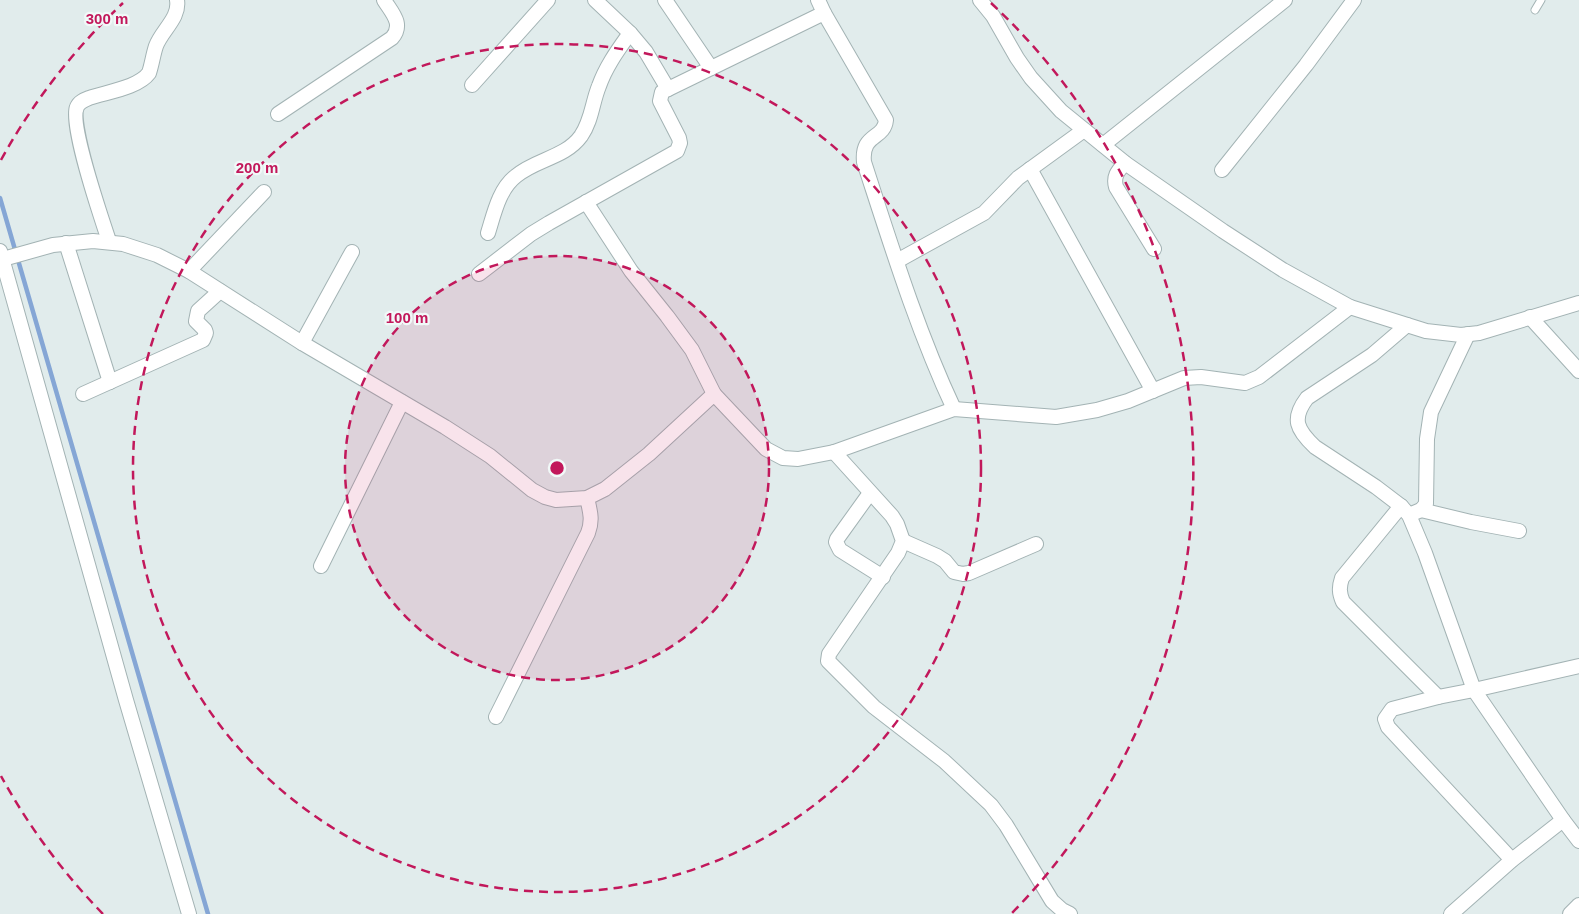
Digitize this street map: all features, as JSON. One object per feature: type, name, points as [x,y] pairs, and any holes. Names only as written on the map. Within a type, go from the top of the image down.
[{"type":"street","points":[[109,241],[90,183],[77,127],[75,115],[77,107],[88,98],[137,83],[146,77],[149,73],[159,39],[174,17],[178,4],[177,0]]},
{"type":"street","points":[[278,114],[392,38],[396,33],[398,25],[396,18],[384,0]]},
{"type":"street","points":[[472,85],[548,0]]},
{"type":"street","points":[[595,0],[630,33],[646,52],[668,89]]},
{"type":"street","points":[[665,0],[711,68]]},
{"type":"street","points":[[818,0],[886,120],[883,128],[867,142],[863,154],[864,162],[936,370],[954,409]]},
{"type":"street","points":[[980,0],[993,16],[1030,78],[1061,111],[1125,164],[1252,251],[1350,307],[1426,331],[1444,334],[1468,334],[1479,333],[1579,303]]},
{"type":"street","points":[[1103,145],[1285,0]]},
{"type":"street","points":[[1222,170],[1352,4],[1337,0]]},
{"type":"street","points":[[479,274],[531,234],[677,152],[680,143],[679,138],[660,101],[662,92],[824,13]]},
{"type":"street","points":[[488,233],[499,201],[506,188],[516,176],[528,168],[560,154],[579,138],[590,118],[604,73],[610,61],[630,33]]},
{"type":"street","points":[[897,261],[984,213],[1011,184],[1084,130]]},
{"type":"street","points":[[1125,164],[1114,178],[1116,187],[1154,249]]},
{"type":"street","points":[[1030,169],[1153,391]]},
{"type":"street","points":[[189,271],[264,192]]},
{"type":"street","points":[[586,202],[631,272],[692,350],[714,394],[756,441],[772,454],[783,458],[798,459],[834,452],[954,409],[1056,417],[1097,410],[1128,402],[1179,379],[1192,377],[1236,383],[1252,382],[1350,307]]},
{"type":"street","points":[[188,914],[129,709],[7,256],[66,243],[109,241],[142,249],[189,271],[302,343],[445,427],[490,456],[532,490],[556,500],[587,498],[604,489],[649,454],[714,394]]},
{"type":"street","points":[[66,243],[110,382]]},
{"type":"street","points":[[302,343],[352,252]]},
{"type":"street","points":[[83,394],[202,340],[206,333],[196,321],[196,314],[220,291]]},
{"type":"street","points":[[1530,317],[1579,371]]},
{"type":"street","points":[[1407,325],[1372,355],[1307,398],[1297,415],[1298,426],[1314,447],[1410,510],[1519,531]]},
{"type":"street","points":[[1438,696],[1343,602],[1339,590],[1342,578],[1410,510],[1425,506],[1428,498],[1427,438],[1431,412],[1468,334]]},
{"type":"street","points":[[321,566],[402,402]]},
{"type":"street","points":[[834,452],[892,516],[900,530],[903,541],[883,577],[829,654],[828,661],[874,707],[944,761],[990,805],[1006,825],[1052,901],[1070,914]]},
{"type":"street","points":[[870,493],[836,542],[840,550],[883,577]]},
{"type":"street","points":[[496,717],[592,524],[587,498]]},
{"type":"street","points":[[1410,510],[1474,690],[1563,820],[1579,840]]},
{"type":"street","points":[[903,541],[937,556],[958,574],[969,573],[1036,544]]},
{"type":"street","points":[[1512,860],[1386,724],[1385,718],[1392,709],[1438,696],[1474,690],[1579,666]]},
{"type":"street","points":[[1452,914],[1512,860],[1563,820]]},
{"type":"lane","points":[[1534,10],[1541,0]]},
{"type":"waterway","points":[[0,198],[208,914]]}]
